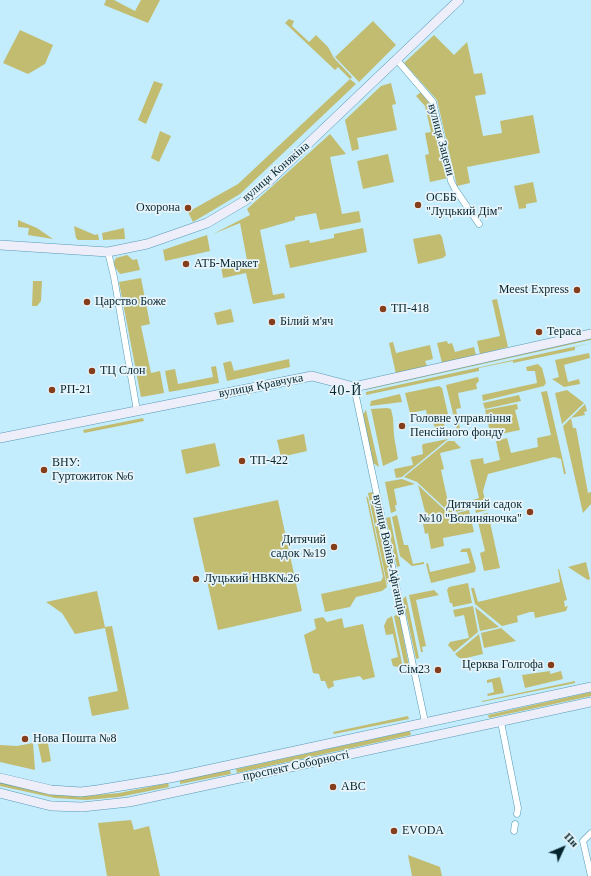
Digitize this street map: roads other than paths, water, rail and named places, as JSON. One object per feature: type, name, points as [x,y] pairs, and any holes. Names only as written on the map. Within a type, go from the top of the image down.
[{"type":"main road","name":"вулиця Конякіна","points":[[0,245],[108,252],[146,244],[176,235],[207,223],[246,200],[270,180],[459,0]]},
{"type":"main road","name":"вулиця Кравчука","points":[[0,438],[312,376],[354,387],[591,334]]},
{"type":"main road","name":"проспект Соборності","points":[[0,778],[52,790],[81,792],[170,778],[591,687]]},
{"type":"main road","name":"проспект Соборності","points":[[0,793],[51,806],[82,807],[129,802],[591,702]]},
{"type":"main road","points":[[424,722],[428,737]]},
{"type":"main road","points":[[170,778],[172,792]]},
{"type":"street","name":"вулиця Зацепи","points":[[397,60],[433,102],[451,181],[479,224]]},
{"type":"street","points":[[108,252],[114,277],[137,411]]},
{"type":"street","name":"вулиця Воїнів-Афганців","points":[[354,387],[424,722]]},
{"type":"street","points":[[501,722],[518,808],[517,814]]},
{"type":"street","points":[[514,831],[515,824]]},
{"type":"street","points":[[591,833],[583,841],[591,876]]},
{"type":"place","name":"ОСББ \"Луцький Дім\"","points":[[418,205]]},
{"type":"place","name":"Охорона","points":[[188,208]]},
{"type":"place","name":"АТБ-Маркет","points":[[186,264]]},
{"type":"place","name":"Meest Express","points":[[577,290]]},
{"type":"place","name":"Царство Боже","points":[[87,302]]},
{"type":"place","name":"ТП-418","points":[[383,309]]},
{"type":"place","name":"Білий м'яч","points":[[272,322]]},
{"type":"place","name":"Тераса","points":[[539,332]]},
{"type":"place","name":"ТЦ Слон","points":[[92,371]]},
{"type":"place","name":"РП-21","points":[[52,390]]},
{"type":"place","name":"Головне управління Пенсійного фонду","points":[[402,426]]},
{"type":"place","name":"ТП-422","points":[[242,461]]},
{"type":"place","name":"ВНУ: Гуртожиток №6","points":[[44,470]]},
{"type":"place","name":"Дитячий садок №10 \"Волиняночка\"","points":[[530,512]]},
{"type":"place","name":"Дитячий садок №19","points":[[334,547]]},
{"type":"place","name":"Луцький НВК№26","points":[[196,579]]},
{"type":"place","name":"Церква Голгофа","points":[[551,665]]},
{"type":"place","name":"Сім23","points":[[438,670]]},
{"type":"place","name":"Нова Пошта №8","points":[[25,739]]},
{"type":"place","name":"АВС","points":[[333,787]]},
{"type":"place","name":"EVODA","points":[[394,831]]},
{"type":"district","name":"40-Й","points":[[346,391]]}]
